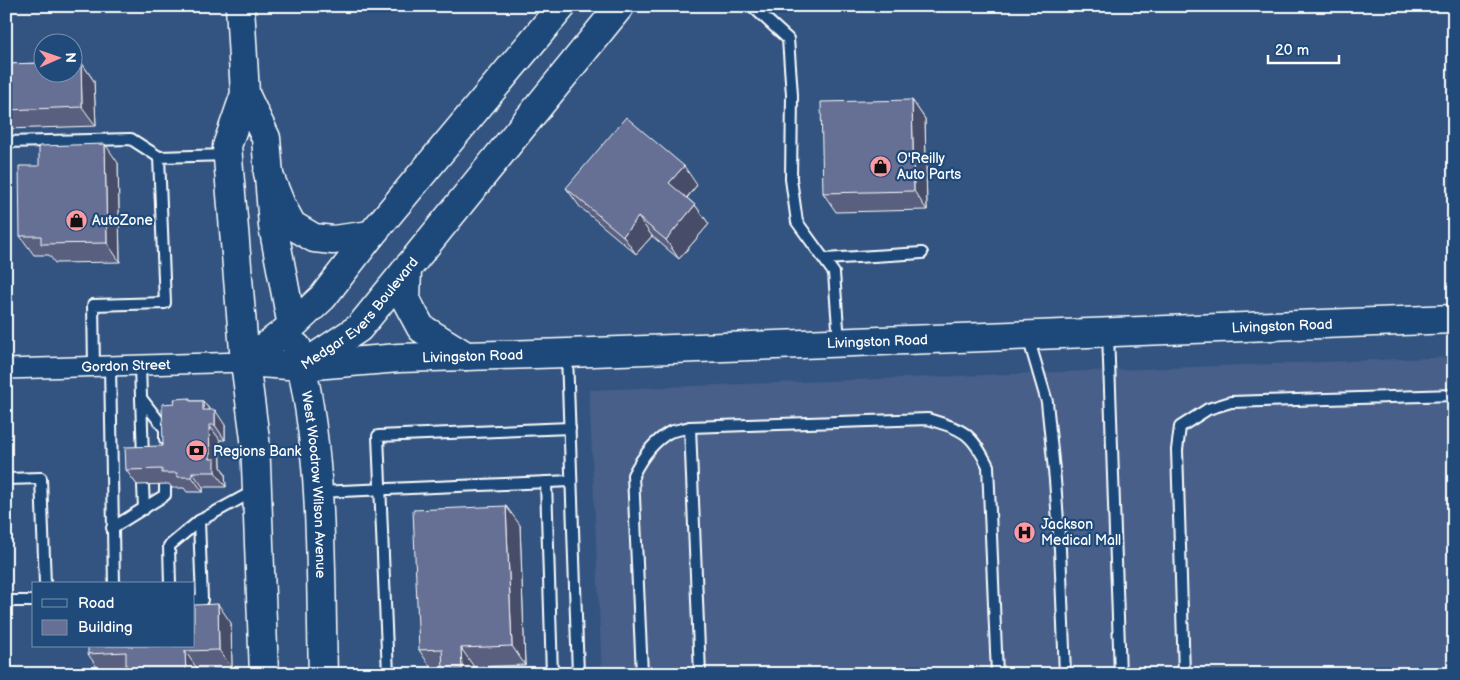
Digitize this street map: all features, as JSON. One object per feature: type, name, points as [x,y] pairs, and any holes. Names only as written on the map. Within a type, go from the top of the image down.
[{"type":"main road","name":"West Woodrow Wilson Avenue","points":[[240,6],[245,94],[266,138],[273,226],[312,416],[317,492],[323,674]]},
{"type":"main road","points":[[245,362],[292,326],[322,297],[371,235],[562,6]]},
{"type":"main road","name":"Medgar Evers Boulevard","points":[[245,362],[302,366],[359,328],[620,6]]},
{"type":"main road","name":"West Woodrow Wilson Avenue","points":[[245,94],[227,146],[245,362],[255,439],[264,674]]},
{"type":"main road","points":[[268,173],[281,205],[292,225],[314,238],[333,240],[371,235]]},
{"type":"main road","points":[[407,268],[406,300],[421,328],[466,356]]},
{"type":"main road","name":"Livingston Road","points":[[302,366],[399,358],[1454,319]]},
{"type":"street","name":"Gordon Street","points":[[6,369],[245,362]]},
{"type":"lane","points":[[752,6],[788,39],[792,95],[791,179],[797,222],[834,273],[839,343]]},
{"type":"lane","points":[[6,142],[132,139],[159,157],[228,154]]},
{"type":"lane","points":[[114,582],[102,366],[93,305],[165,303],[159,157]]},
{"type":"lane","points":[[825,259],[922,253]]},
{"type":"lane","points":[[1108,333],[1120,674]]},
{"type":"lane","points":[[1027,336],[1047,402],[1059,539],[1065,674]]},
{"type":"lane","points":[[567,353],[578,674]]},
{"type":"lane","points":[[140,366],[143,462]]},
{"type":"lane","points":[[1184,674],[1177,450],[1180,427],[1208,409],[1231,402],[1454,395]]},
{"type":"lane","points":[[141,398],[165,429],[165,453]]},
{"type":"lane","points":[[642,674],[632,475],[642,459],[655,444],[670,432],[690,427],[928,419],[965,432],[979,447],[988,466],[997,674]]},
{"type":"lane","points":[[690,427],[700,674]]},
{"type":"lane","points":[[388,674],[378,436],[570,428]]},
{"type":"lane","points":[[6,479],[41,478],[46,582]]},
{"type":"lane","points":[[317,492],[571,480]]},
{"type":"lane","points":[[546,482],[552,674]]},
{"type":"lane","points":[[112,528],[165,495],[166,484]]},
{"type":"lane","points":[[143,485],[144,509]]},
{"type":"lane","points":[[170,582],[169,546],[199,521],[257,490]]},
{"type":"lane","points":[[195,600],[202,600],[199,521]]},
{"type":"lane","points":[[6,601],[32,601]]},
{"type":"shaded area","name":"Jackson Medical Mall","points":[[1454,357],[1454,674],[602,674],[589,390]]},
{"type":"building","points":[[32,63],[32,82],[81,82],[82,107],[6,110],[6,64]]},
{"type":"building","name":"O'Reilly Auto Parts","points":[[912,100],[914,191],[823,193],[821,102]]},
{"type":"building","points":[[626,117],[684,166],[669,183],[695,205],[666,240],[638,217],[623,236],[566,188]]},
{"type":"building","name":"AutoZone","points":[[105,144],[107,243],[41,244],[41,236],[20,236],[19,166],[39,166],[39,146]]},
{"type":"building","points":[[190,398],[190,401],[203,401],[203,410],[215,410],[215,425],[209,425],[210,459],[215,459],[215,472],[192,472],[192,477],[177,477],[177,473],[162,473],[162,469],[126,470],[125,447],[163,446],[162,404],[175,403],[174,399]]},
{"type":"building","points":[[506,506],[512,646],[461,648],[462,669],[443,670],[442,649],[419,650],[413,510]]},
{"type":"building","points":[[218,604],[219,650],[185,651],[186,674],[126,674],[126,652],[88,654],[88,648],[195,648],[195,605]]},
{"type":"place","name":"O'Reilly Auto Parts","points":[[881,166]]},
{"type":"place","name":"AutoZone","points":[[76,220]]},
{"type":"place","name":"Regions Bank","points":[[197,451]]},
{"type":"place","name":"Jackson Medical Mall","points":[[1025,532]]}]
